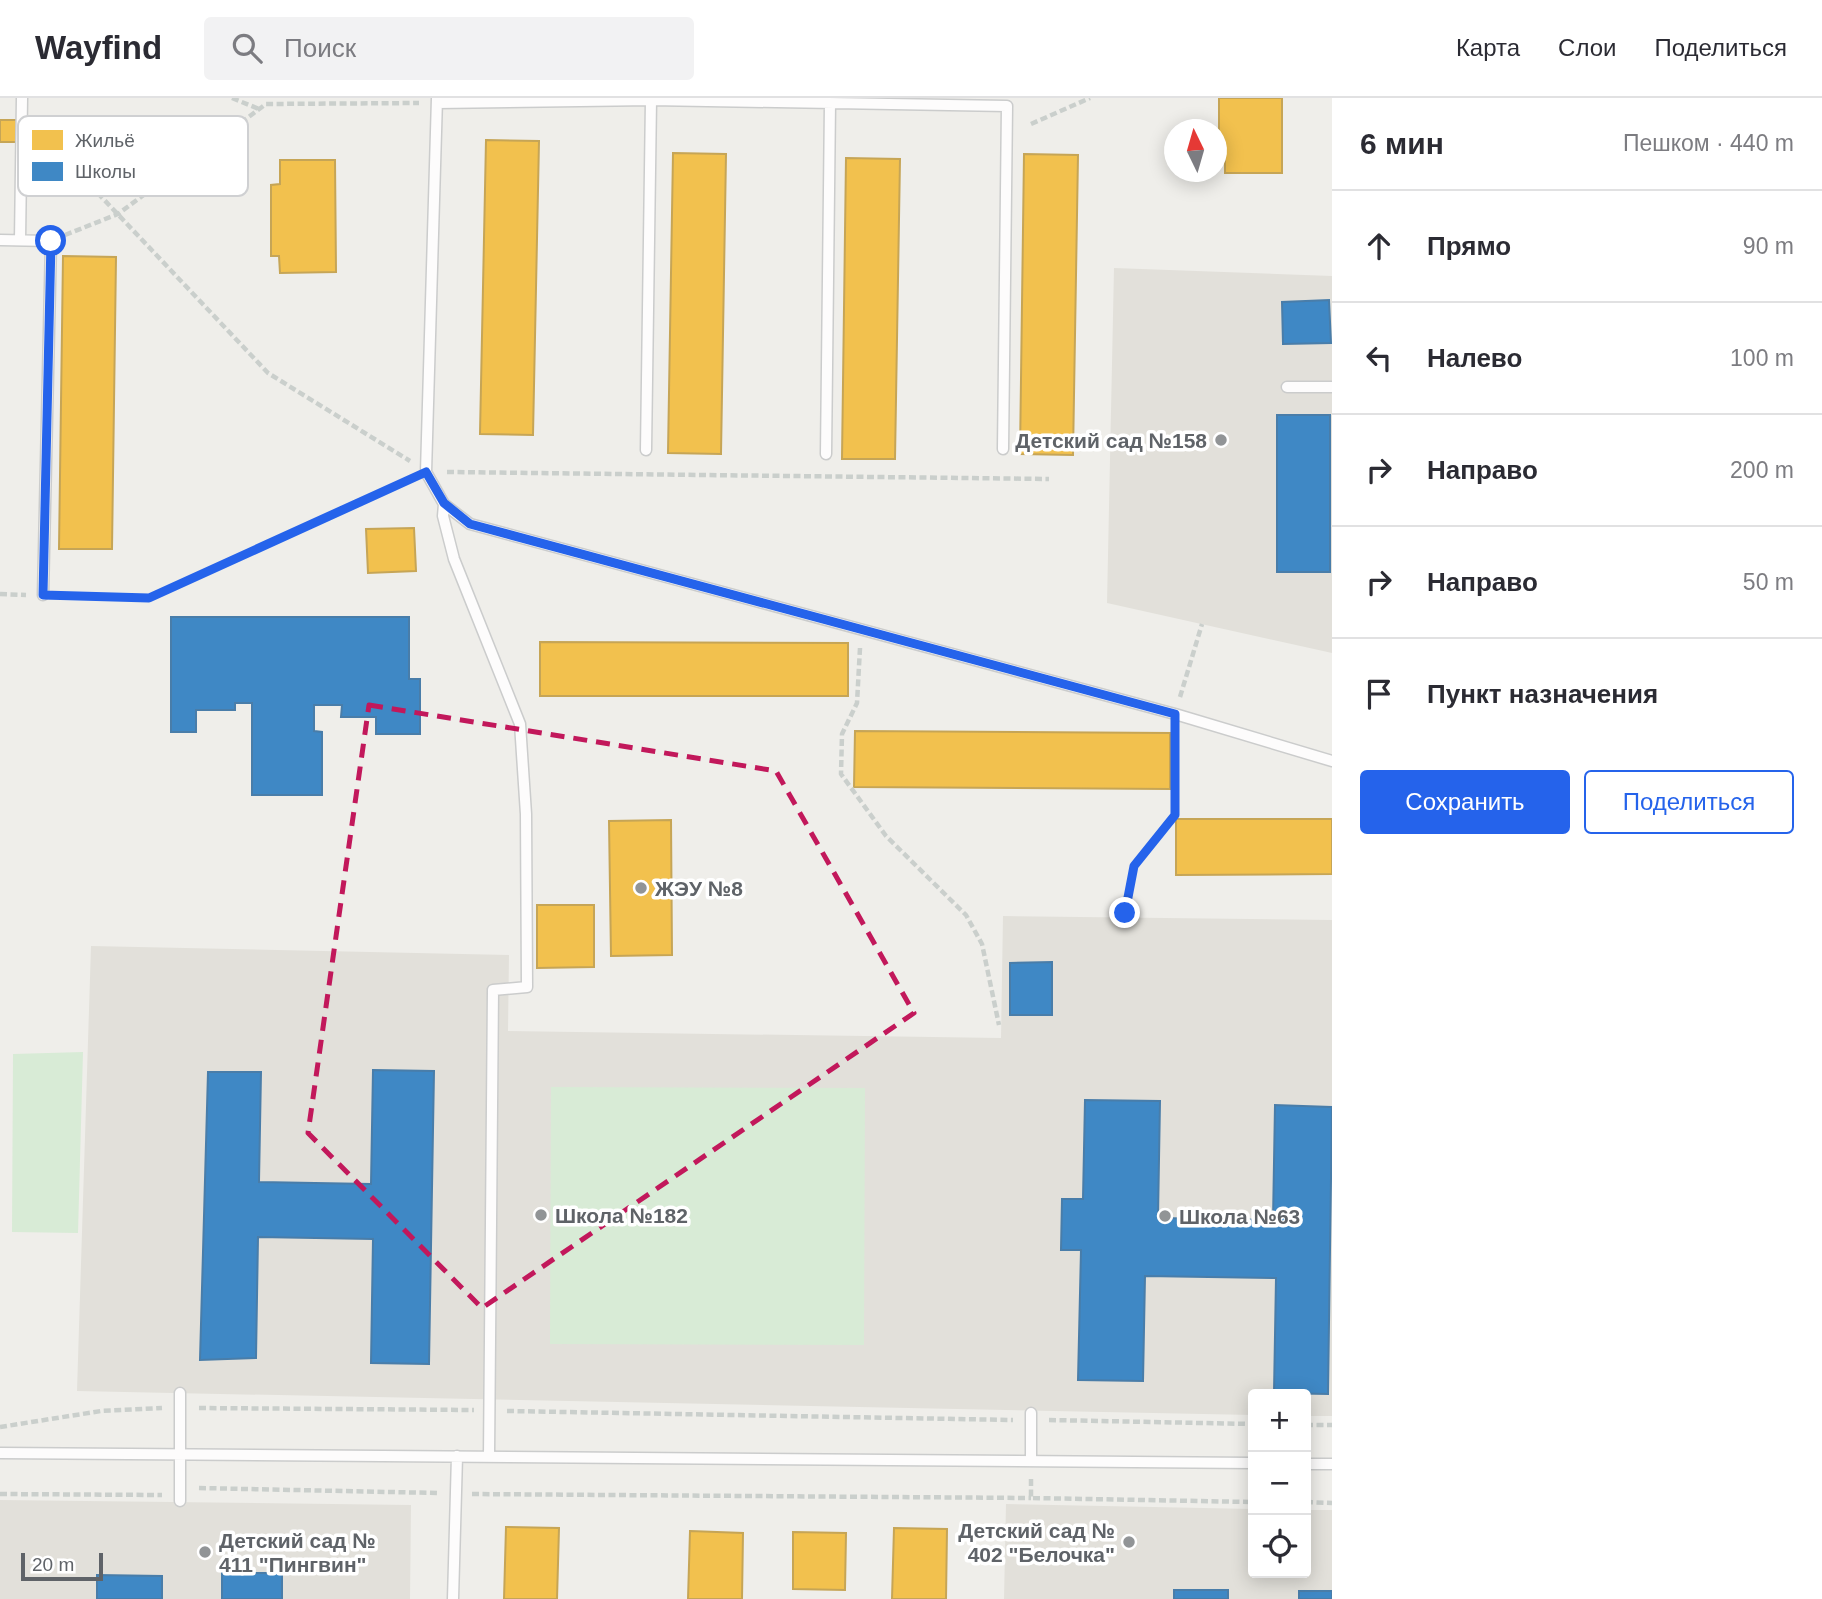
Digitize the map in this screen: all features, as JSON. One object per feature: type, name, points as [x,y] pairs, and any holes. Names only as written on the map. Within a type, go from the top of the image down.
[{"type":"lane","points":[[22,98],[22,116]]},
{"type":"lane","points":[[1003,449],[1007,106],[651,100],[437,100],[426,472],[444,503],[470,524],[1175,714],[1332,761]]},
{"type":"lane","points":[[646,450],[651,100]]},
{"type":"lane","points":[[826,454],[830,103]]},
{"type":"lane","points":[[20,240],[21,196]]},
{"type":"lane","points":[[0,240],[51,241],[43,595]]},
{"type":"lane","points":[[1287,387],[1332,387]]},
{"type":"lane","points":[[444,503],[443,516],[454,559],[520,724],[526,814],[527,987],[493,990],[489,1456]]},
{"type":"lane","points":[[180,1393],[180,1495]]},
{"type":"lane","points":[[1031,1417],[1031,1461]]},
{"type":"lane","points":[[0,1453],[1248,1463]]},
{"type":"lane","points":[[453,1599],[457,1456]]},
{"type":"lane","points":[[1311,1464],[1332,1464]]},
{"type":"path","points":[[232,98],[260,110]]},
{"type":"path","points":[[1031,124],[1090,98]]},
{"type":"path","points":[[248,119],[267,104],[437,100]]},
{"type":"path","points":[[22,113],[25,116]]},
{"type":"path","points":[[101,196],[268,373],[426,472]]},
{"type":"path","points":[[51,241],[118,214],[143,196]]},
{"type":"path","points":[[0,594],[149,598],[426,472],[1049,479]]},
{"type":"path","points":[[1125,913],[1134,866],[1175,815],[1175,714],[1202,624]]},
{"type":"path","points":[[861,629],[857,703],[842,734],[841,775],[886,836],[965,915],[982,944],[999,1025]]},
{"type":"path","points":[[0,1427],[101,1411],[180,1408],[1031,1417],[1248,1424]]},
{"type":"path","points":[[1311,1425],[1332,1425]]},
{"type":"path","points":[[1031,1461],[1031,1498]]},
{"type":"path","points":[[0,1494],[456,1494],[1248,1502]]},
{"type":"path","points":[[1311,1503],[1332,1503]]},
{"type":"highlighted area","points":[[369,705],[776,771],[914,1013],[482,1308],[308,1133]]},
{"type":"shaded area","name":"Детский сад №158","points":[[1114,268],[1332,276],[1332,653],[1107,603]]},
{"type":"shaded area","name":"Школа №182","points":[[1003,916],[1332,920],[1332,1416],[1311,1416],[1311,1389],[1248,1389],[1248,1415],[77,1391],[91,946],[509,955],[508,1031],[1001,1038]]},
{"type":"shaded area","name":"Детский сад № 411 \"Пингвин\"","points":[[0,1500],[411,1505],[410,1599],[0,1599]]},
{"type":"shaded area","name":"Детский сад № 402 \"Белочка\"","points":[[1006,1504],[1248,1509],[1248,1578],[1311,1578],[1311,1510],[1332,1510],[1332,1599],[1004,1599]]},
{"type":"green space","points":[[83,1052],[78,1233],[12,1232],[13,1054]]},
{"type":"green space","points":[[551,1087],[865,1088],[864,1345],[550,1344]]},
{"type":"building: Жильё","points":[[1219,98],[1282,98],[1282,173],[1227,173],[1227,119],[1219,119]]},
{"type":"building: Жильё","points":[[0,120],[18,120],[18,142],[0,142]]},
{"type":"building: Жильё","points":[[486,140],[539,141],[533,435],[480,434]]},
{"type":"building: Жильё","points":[[673,153],[726,154],[721,454],[668,453]]},
{"type":"building: Жильё","points":[[1024,154],[1078,155],[1073,455],[1020,454]]},
{"type":"building: Жильё","points":[[846,158],[900,159],[895,459],[842,459]]},
{"type":"building: Жильё","points":[[280,160],[335,160],[336,272],[280,273],[279,256],[271,256],[271,185],[280,184]]},
{"type":"building: Жильё","points":[[63,256],[116,257],[112,549],[59,549]]},
{"type":"building: Жильё","points":[[414,528],[416,571],[368,573],[366,529]]},
{"type":"building: Жильё","points":[[540,642],[848,643],[848,696],[540,696]]},
{"type":"building: Жильё","points":[[855,731],[1170,733],[1170,789],[854,787]]},
{"type":"building: Жильё","points":[[1176,819],[1332,819],[1332,874],[1176,875]]},
{"type":"building: Жильё","name":"ЖЭУ №8","points":[[671,820],[672,955],[611,956],[609,821]]},
{"type":"building: Жильё","points":[[537,905],[594,905],[594,967],[537,968]]},
{"type":"building: Жильё","points":[[506,1527],[559,1528],[557,1599],[504,1599]]},
{"type":"building: Жильё","points":[[894,1528],[947,1529],[946,1599],[892,1599]]},
{"type":"building: Жильё","points":[[690,1531],[743,1533],[742,1599],[688,1599]]},
{"type":"building: Жильё","points":[[793,1532],[846,1533],[845,1590],[793,1589]]},
{"type":"building: Школы","points":[[1329,300],[1331,343],[1283,344],[1282,302]]},
{"type":"building: Школы","points":[[1277,415],[1330,415],[1330,572],[1277,572]]},
{"type":"building: Школы","points":[[171,617],[409,617],[409,679],[420,679],[420,734],[376,734],[376,717],[341,717],[342,705],[314,705],[314,731],[322,732],[322,795],[252,795],[252,703],[235,703],[235,710],[196,710],[196,732],[171,732]]},
{"type":"building: Школы","points":[[1052,962],[1052,1015],[1010,1015],[1010,963]]},
{"type":"building: Школы","points":[[373,1070],[434,1071],[429,1364],[371,1363],[373,1239],[258,1237],[256,1358],[200,1360],[208,1072],[261,1072],[259,1182],[371,1184]]},
{"type":"building: Школы","name":"Школа №63","points":[[1085,1100],[1160,1101],[1158,1218],[1273,1220],[1275,1105],[1332,1107],[1328,1394],[1311,1394],[1311,1389],[1274,1389],[1276,1278],[1145,1276],[1143,1381],[1078,1380],[1081,1250],[1061,1250],[1062,1199],[1083,1199]]},
{"type":"building: Школы","points":[[222,1573],[282,1573],[282,1599],[222,1599]]},
{"type":"building: Школы","points":[[97,1575],[162,1576],[162,1599],[97,1599]]},
{"type":"building: Школы","points":[[1174,1590],[1228,1590],[1228,1599],[1174,1599]]},
{"type":"building: Школы","points":[[1299,1591],[1332,1591],[1332,1599],[1299,1599]]},
{"type":"place","name":"Детский сад №158","points":[[1221,440]]},
{"type":"place","name":"ЖЭУ №8","points":[[641,888]]},
{"type":"place","name":"Школа №182","points":[[541,1215]]},
{"type":"place","name":"Школа №63","points":[[1165,1216]]},
{"type":"place","name":"Детский сад № 402 \"Белочка\"","points":[[1129,1542]]},
{"type":"place","name":"Детский сад № 411 \"Пингвин\"","points":[[205,1552]]},
{"type":"route","points":[[51,241],[43,595],[149,598],[426,472],[444,503],[470,524],[1175,714],[1175,815],[1134,866],[1125,913]]}]
